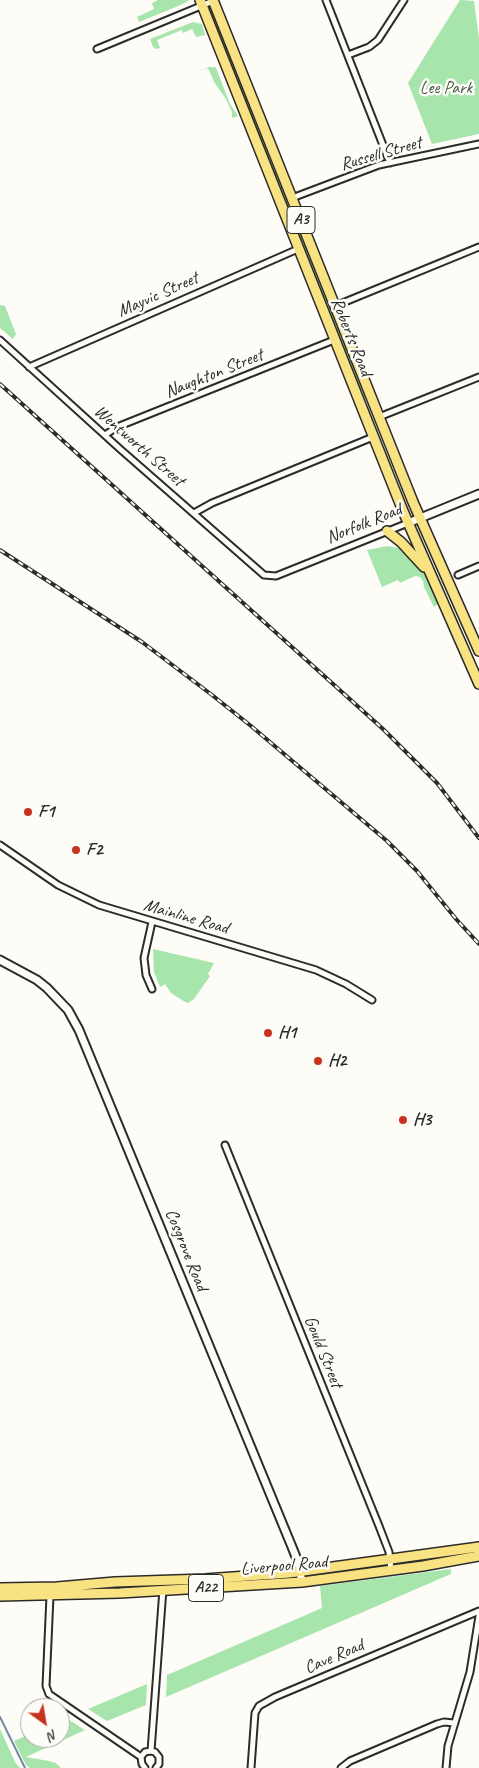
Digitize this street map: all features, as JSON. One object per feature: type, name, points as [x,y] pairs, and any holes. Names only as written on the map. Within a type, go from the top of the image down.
[{"type":"highway","name":"Roberts Road","points":[[213,0],[420,518],[479,652]]},
{"type":"highway","name":"Roberts Road","points":[[201,3],[408,523],[479,684]]},
{"type":"highway","points":[[387,531],[401,542],[429,572]]},
{"type":"highway","name":"Liverpool Road","points":[[0,1588],[57,1587],[300,1572],[479,1547]]},
{"type":"highway","name":"Liverpool Road","points":[[0,1596],[50,1596],[302,1582],[479,1556]]},
{"type":"main road","name":"Norfolk Road","points":[[408,523],[479,494]]},
{"type":"main road","name":"Cosgrove Road","points":[[0,960],[37,980],[47,988],[68,1010],[80,1030],[290,1542],[302,1582]]},
{"type":"street","points":[[97,49],[201,3],[213,0]]},
{"type":"street","points":[[326,0],[390,163]]},
{"type":"street","points":[[348,55],[370,47],[378,40],[404,0]]},
{"type":"street","name":"Russell Street","points":[[292,198],[364,170],[479,144]]},
{"type":"street","points":[[334,306],[479,247]]},
{"type":"street","name":"Mayvic Street","points":[[30,367],[298,249]]},
{"type":"street","name":"Wentworth Street","points":[[0,340],[261,573]]},
{"type":"street","name":"Naughton Street","points":[[105,435],[117,427],[334,340]]},
{"type":"street","points":[[379,417],[479,377]]},
{"type":"street","points":[[194,513],[212,503],[373,437]]},
{"type":"street","name":"Norfolk Road","points":[[261,573],[267,576],[276,576],[408,523]]},
{"type":"street","points":[[458,574],[479,566]]},
{"type":"street","name":"Mainline Road","points":[[0,845],[52,881],[76,895],[108,909],[316,970],[346,984],[372,1000]]},
{"type":"street","points":[[152,922],[144,958],[146,975],[152,989]]},
{"type":"street","name":"Gould Street","points":[[225,1145],[379,1526],[390,1560],[391,1570]]},
{"type":"street","points":[[151,1751],[163,1580]]},
{"type":"street","points":[[50,1596],[46,1686],[49,1694],[141,1757]]},
{"type":"street","name":"Cave Road","points":[[251,1768],[255,1713],[258,1706],[275,1697],[479,1612]]},
{"type":"street","points":[[446,1768],[448,1746],[470,1672],[479,1616]]},
{"type":"street","points":[[341,1768],[350,1761],[437,1724],[444,1722],[454,1723]]},
{"type":"street","points":[[145,1768],[141,1757],[145,1752],[151,1751],[158,1754],[159,1757],[159,1764],[156,1768]]},
{"type":"green space","points":[[158,0],[189,0],[139,22],[137,17],[154,9],[152,3]]},
{"type":"green space","name":"Lee Park","points":[[460,0],[474,1],[479,39],[479,134],[432,144],[408,83]]},
{"type":"green space","points":[[209,12],[216,19],[367,398],[363,399]]},
{"type":"green space","points":[[193,22],[202,24],[205,35],[196,37],[192,29],[183,33],[182,30],[157,40],[160,48],[156,49],[153,47],[150,39]]},
{"type":"green space","points":[[206,68],[216,68],[230,104],[238,116],[232,118],[232,112],[226,99]]},
{"type":"green space","points":[[0,305],[5,306],[16,334],[13,339],[0,328]]},
{"type":"green space","points":[[402,545],[422,569],[428,580],[438,604],[434,607],[420,577],[415,576],[400,583],[398,580],[382,587],[367,550],[387,546],[399,548]]},
{"type":"green space","points":[[153,949],[214,963],[208,974],[210,976],[194,999],[188,1003],[185,1002],[171,993],[165,984],[160,987],[154,972]]},
{"type":"green space","points":[[451,1569],[451,1574],[166,1697],[167,1675],[322,1608],[320,1586]]},
{"type":"green space","points":[[147,1684],[146,1705],[107,1721],[88,1709]]},
{"type":"green space","points":[[70,1721],[85,1730],[70,1737]]},
{"type":"green space","points":[[0,1729],[15,1762],[20,1768],[0,1768]]},
{"type":"green space","points":[[20,1738],[20,1748],[46,1748],[26,1757],[56,1763],[61,1768],[30,1768],[26,1765],[14,1741]]},
{"type":"waterway","points":[[0,1717],[25,1768]]},
{"type":"railway","points":[[0,384],[383,729],[437,783],[479,838]]},
{"type":"railway","points":[[0,550],[142,642],[251,726],[387,841],[417,871],[479,944]]},
{"type":"place","name":"F1","points":[[28,812]]},
{"type":"place","name":"F2","points":[[76,850]]},
{"type":"place","name":"H1","points":[[268,1033]]},
{"type":"place","name":"H2","points":[[318,1061]]},
{"type":"place","name":"H3","points":[[403,1120]]}]
